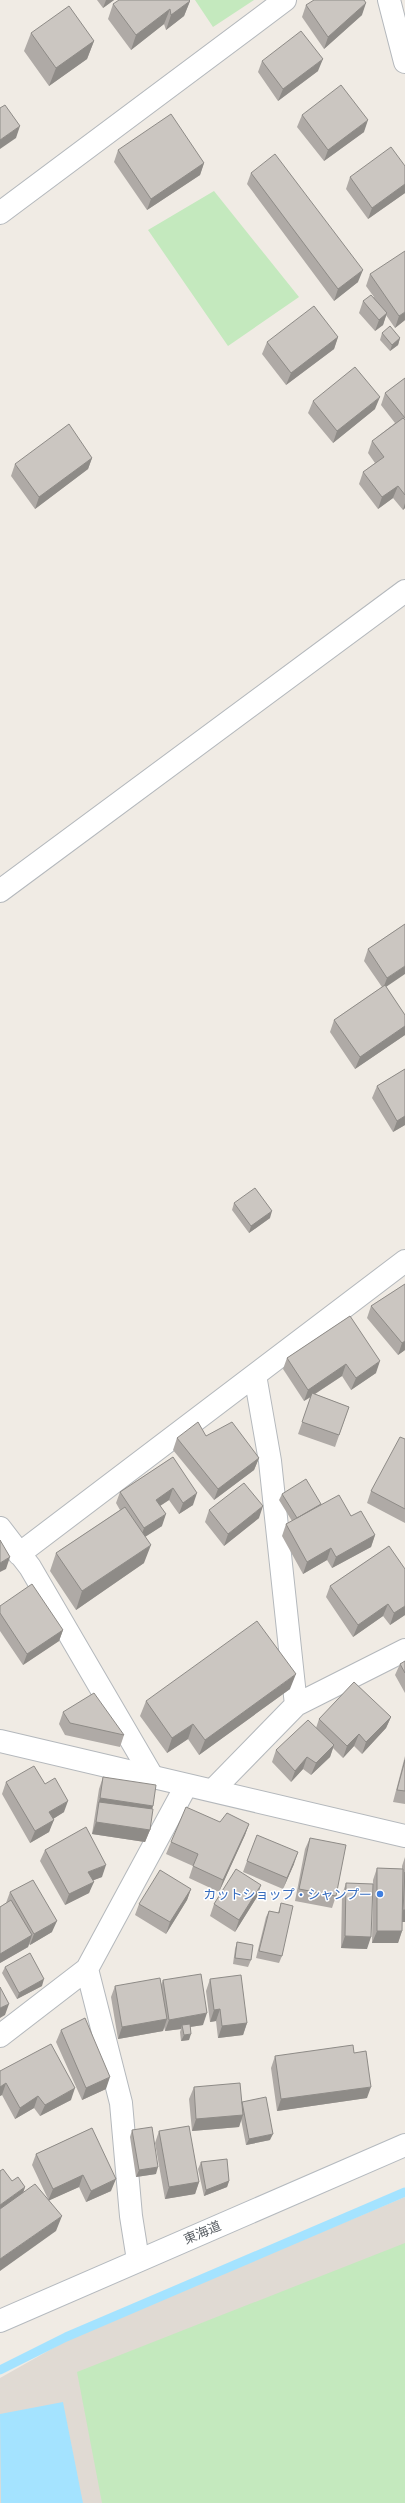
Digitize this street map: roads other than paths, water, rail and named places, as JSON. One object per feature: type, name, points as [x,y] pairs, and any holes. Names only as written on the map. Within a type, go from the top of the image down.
[{"type":"street","points":[[0,213],[285,0]]},
{"type":"street","points":[[389,0],[405,62]]},
{"type":"street","points":[[0,891],[405,591]]},
{"type":"street","points":[[19,1554],[405,1261]]},
{"type":"street","points":[[255,1375],[270,1461],[296,1705]]},
{"type":"street","points":[[0,1528],[30,1567],[152,1776]]},
{"type":"street","points":[[213,1790],[296,1705],[405,1650]]},
{"type":"street","points":[[0,1741],[152,1776],[186,1786],[213,1790],[405,1836]]},
{"type":"street","points":[[0,2036],[87,1969],[186,1786]]},
{"type":"street","points":[[87,1969],[121,2103],[131,2216],[138,2260]]},
{"type":"street","name":"東海道","points":[[0,2321],[405,2145]]},
{"type":"water","points":[[63,2402],[83,2503],[1,2503],[0,2414]]},
{"type":"waterway","points":[[0,2370],[66,2337],[405,2192]]},
{"type":"place","name":"カットショップ・シャンプー","points":[[380,1894]]}]
